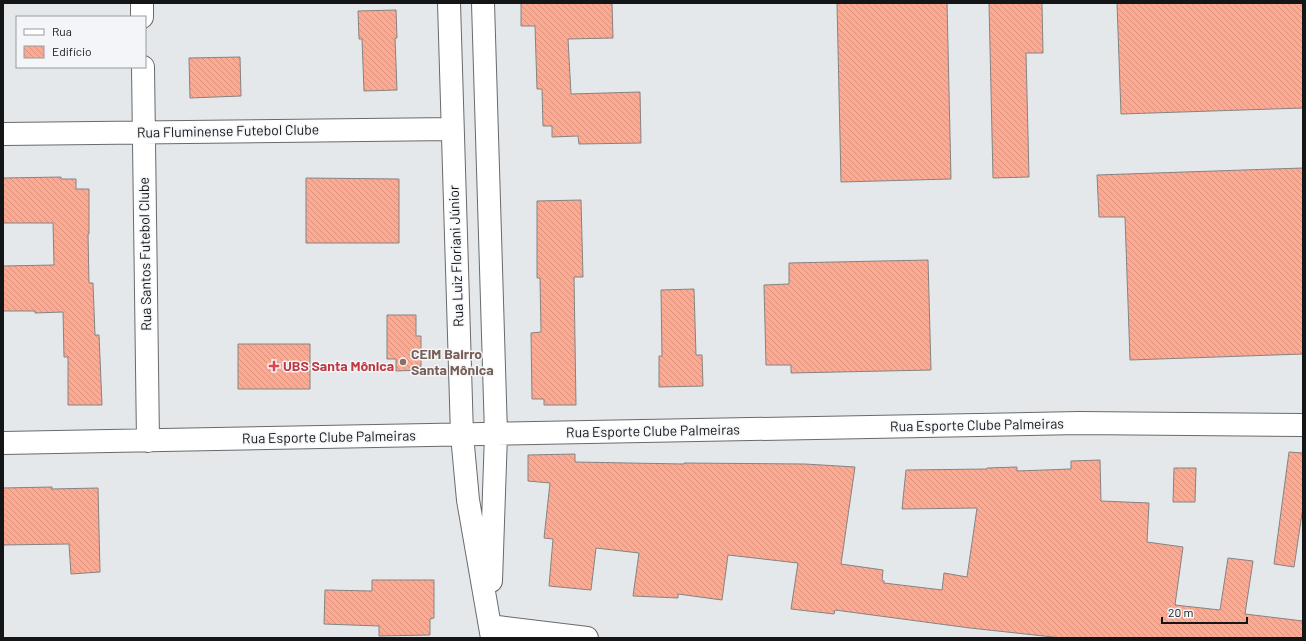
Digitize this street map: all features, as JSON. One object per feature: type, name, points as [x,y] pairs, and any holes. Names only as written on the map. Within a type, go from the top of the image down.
[{"type":"street","points":[[142,3],[142,16]]},
{"type":"street","name":"Rua Luiz Floriani Júnior","points":[[449,3],[462,435],[468,500],[491,632]]},
{"type":"street","points":[[483,3],[496,434],[491,632],[587,638]]},
{"type":"street","name":"Rua Santos Futebol Clube","points":[[143,68],[148,441]]},
{"type":"street","name":"Rua Fluminense Futebol Clube","points":[[3,134],[452,129]]},
{"type":"street","name":"Rua Esporte Clube Palmeiras","points":[[3,443],[1079,423],[1303,426]]},
{"type":"building","points":[[521,3],[612,3],[613,38],[568,39],[571,94],[640,92],[641,143],[579,144],[578,136],[552,137],[552,126],[543,126],[542,89],[537,89],[535,26],[521,26]]},
{"type":"building","points":[[837,3],[947,3],[951,179],[841,182]]},
{"type":"building","points":[[989,3],[1042,3],[1043,53],[1026,53],[1029,177],[993,178]]},
{"type":"building","points":[[1117,3],[1303,3],[1303,108],[1121,114]]},
{"type":"building","points":[[396,10],[397,38],[395,38],[397,90],[364,91],[362,39],[359,39],[358,11]]},
{"type":"building","points":[[240,57],[241,96],[190,98],[189,58]]},
{"type":"building","points":[[1303,168],[1303,354],[1130,360],[1125,217],[1099,217],[1097,175]]},
{"type":"building","points":[[61,177],[61,179],[76,179],[76,189],[89,189],[89,283],[93,283],[95,335],[99,335],[102,405],[68,405],[68,357],[64,357],[63,312],[35,313],[35,311],[3,311],[3,266],[54,265],[53,223],[3,223],[3,178]]},
{"type":"building","points":[[306,178],[399,179],[399,243],[306,243]]},
{"type":"building","points":[[581,200],[583,277],[574,277],[576,405],[544,405],[544,399],[532,399],[531,333],[541,332],[540,278],[537,278],[537,201]]},
{"type":"building","points":[[928,260],[931,370],[791,373],[791,365],[766,365],[764,285],[789,284],[789,263]]},
{"type":"building","points":[[694,289],[696,355],[702,355],[703,386],[659,387],[659,356],[662,356],[661,290]]},
{"type":"building","points":[[387,315],[416,315],[416,336],[421,336],[421,370],[396,371],[396,359],[387,359]]},
{"type":"building","name":"UBS Santa Mônica","points":[[238,344],[310,344],[310,389],[238,389]]},
{"type":"building","points":[[1289,452],[1303,453],[1303,507],[1294,567],[1274,564]]},
{"type":"building","points":[[575,454],[575,462],[805,464],[855,467],[841,564],[883,570],[882,580],[884,583],[942,590],[944,573],[967,577],[977,508],[902,509],[906,470],[1017,467],[1017,471],[1071,469],[1071,461],[1100,460],[1101,501],[1149,503],[1147,542],[1183,547],[1175,605],[1220,610],[1228,558],[1253,561],[1245,614],[1303,621],[1303,638],[1062,638],[970,628],[835,610],[834,614],[791,609],[798,563],[728,555],[722,600],[678,594],[678,598],[633,596],[639,553],[596,548],[591,590],[549,586],[553,539],[544,538],[550,483],[528,481],[528,455]]},
{"type":"building","points":[[1174,468],[1196,468],[1195,502],[1173,502]]},
{"type":"building","points":[[52,487],[52,489],[98,488],[100,572],[71,574],[69,544],[3,545],[3,488]]},
{"type":"building","points":[[372,580],[434,580],[434,618],[430,619],[430,635],[379,636],[379,626],[324,624],[325,590],[372,591]]},
{"type":"place","name":"CEIM Bairro Santa Mônica","points":[[403,362]]},
{"type":"place","name":"UBS Santa Mônica","points":[[274,366]]}]
